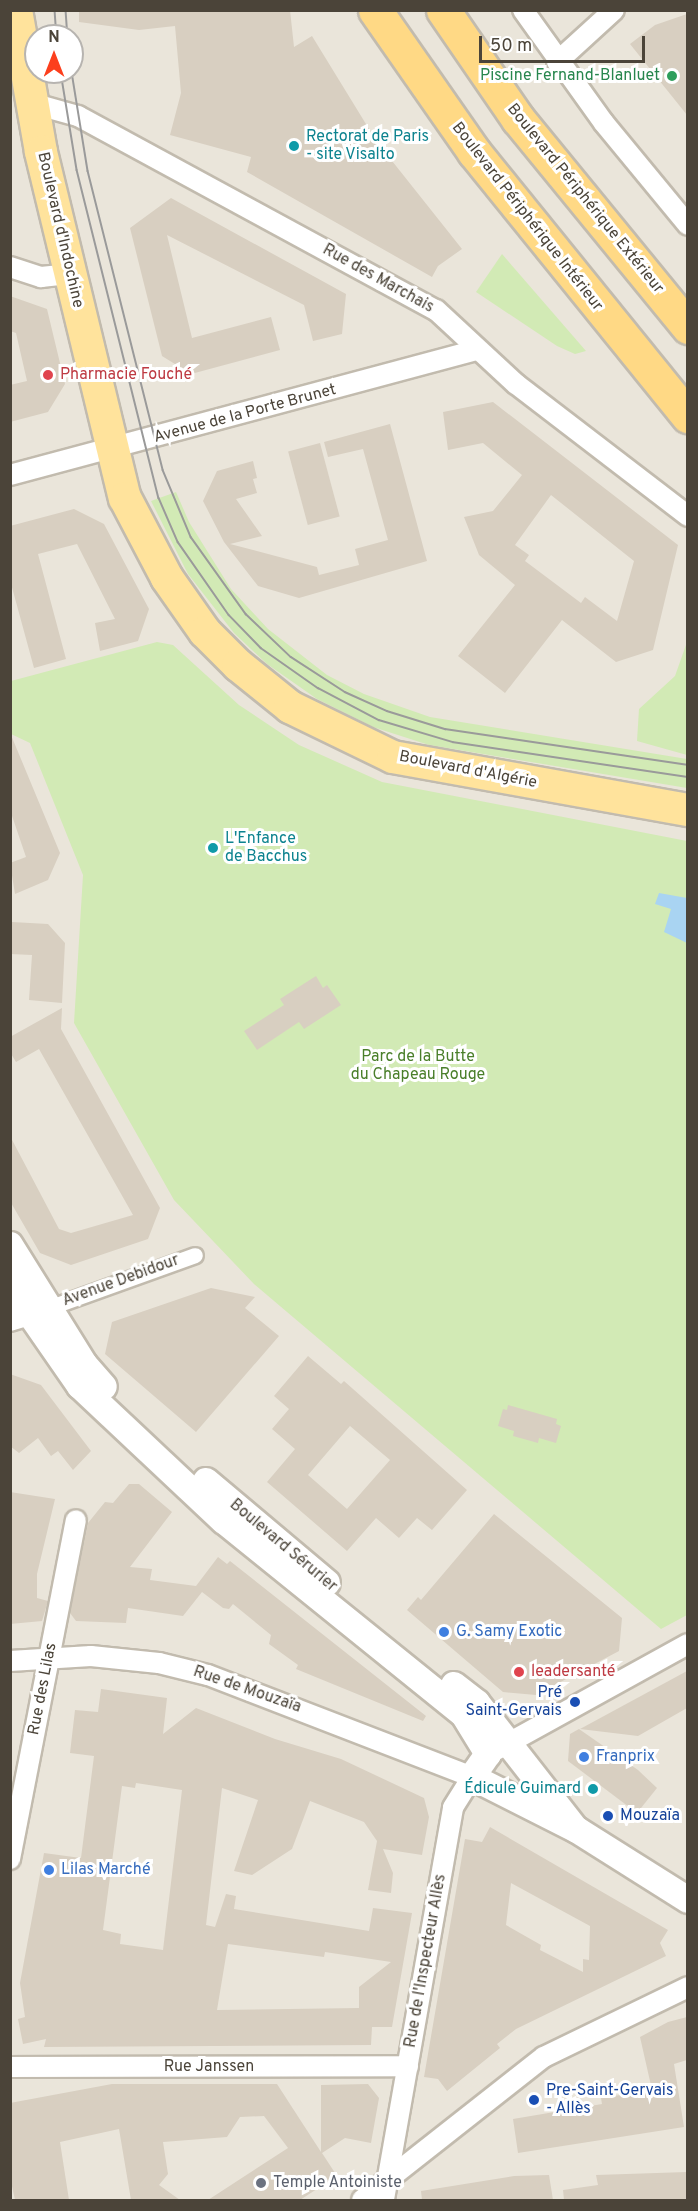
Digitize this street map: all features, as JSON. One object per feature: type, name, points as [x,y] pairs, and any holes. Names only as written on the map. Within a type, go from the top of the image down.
[{"type":"highway","name":"Boulevard Périphérique Extérieur","points":[[443,10],[518,119],[687,327]]},
{"type":"highway","name":"Boulevard Périphérique Intérieur","points":[[382,23],[474,152],[687,416]]},
{"type":"main road","name":"Boulevard d'Indochine","points":[[16,10],[31,103],[111,448]]},
{"type":"main road","name":"Boulevard d'Algérie","points":[[111,448],[129,508],[190,611],[238,665],[290,707],[393,757],[687,810]]},
{"type":"street","points":[[523,10],[557,62],[687,225]]},
{"type":"street","points":[[557,62],[614,10]]},
{"type":"street","name":"Rue des Marchais","points":[[31,103],[78,116],[436,310],[516,384],[687,516]]},
{"type":"street","points":[[10,267],[41,278],[71,274]]},
{"type":"street","name":"Avenue de la Porte Brunet","points":[[10,475],[478,350]]},
{"type":"street","name":"Boulevard Sérurier","points":[[10,1245],[29,1315]]},
{"type":"street","name":"Avenue Debidour","points":[[29,1315],[195,1255]]},
{"type":"street","name":"Boulevard Sérurier","points":[[10,1286],[29,1315],[84,1364],[106,1388],[210,1485],[477,1704],[499,1748],[577,1830]]},
{"type":"street","name":"Rue des Lilas","points":[[10,1859],[76,1520]]},
{"type":"street","points":[[499,1748],[687,1644]]},
{"type":"street","name":"Rue de Mouzaïa","points":[[10,1661],[91,1656],[159,1663],[208,1675],[472,1777]]},
{"type":"street","name":"Rue de l'Inspecteur Allès","points":[[385,2192],[453,1808],[472,1777],[499,1748]]},
{"type":"street","name":"Boulevard Sérurier","points":[[472,1777],[577,1830],[687,1900]]},
{"type":"street","points":[[362,2200],[385,2192],[544,2057],[687,1987]]},
{"type":"street","name":"Rue Janssen","points":[[10,2067],[408,2067]]},
{"type":"shaded area","points":[[11,11],[687,11],[687,2200],[11,2200]]},
{"type":"green space","points":[[502,254],[586,351],[575,354],[557,346],[476,292]]},
{"type":"green space","points":[[176,492],[189,522],[231,589],[268,629],[327,675],[364,694],[430,717],[687,759],[687,788],[429,745],[373,727],[317,699],[267,664],[234,633],[188,574],[151,501]]},
{"type":"green space","name":"Parc de la Butte du Chapeau Rouge","points":[[157,642],[173,645],[239,705],[299,745],[382,782],[687,841],[687,1615],[661,1629],[254,1284],[174,1200],[74,1023],[83,875],[30,743],[11,734],[11,681]]},
{"type":"green space","points":[[687,642],[687,755],[637,741],[639,709],[675,676]]},
{"type":"water","points":[[659,893],[687,898],[687,943],[664,932],[671,909],[655,904]]},
{"type":"building","name":"Rectorat de Paris - site Visalto","points":[[79,10],[290,10],[294,47],[312,36],[377,142],[462,249],[438,266],[432,277],[247,172],[251,157],[170,135],[181,93],[175,26],[139,30],[79,22]]},
{"type":"building","name":"Piscine Fernand-Blanluet","points":[[687,14],[687,115],[630,44],[655,25]]},
{"type":"building","points":[[171,198],[346,294],[342,334],[313,341],[304,305],[167,235],[192,338],[271,317],[280,350],[191,374],[162,356],[130,228]]},
{"type":"building","points":[[10,296],[47,309],[65,384],[48,412],[10,422],[10,385],[27,381],[16,333],[10,331]]},
{"type":"building","points":[[493,402],[678,545],[653,650],[616,662],[562,620],[505,693],[458,656],[515,585],[479,555],[464,517],[493,511],[522,475],[483,443],[448,450],[443,412]],"holes":[[[551,495],[634,561],[617,621],[585,597],[581,603],[525,561],[529,555],[515,545]]]},
{"type":"building","points":[[390,424],[427,561],[299,598],[258,586],[224,542],[203,501],[217,471],[253,461],[257,478],[253,479],[257,493],[236,499],[262,536],[230,544],[317,567],[319,575],[359,565],[355,549],[388,540],[363,449],[328,457],[324,442]]},
{"type":"building","points":[[320,443],[340,516],[308,525],[288,452]]},
{"type":"building","points":[[74,509],[104,524],[149,609],[138,641],[100,651],[95,623],[115,619],[77,544],[38,554],[66,659],[34,668],[10,580],[10,526]]},
{"type":"building","points":[[11,735],[60,853],[48,880],[15,894],[10,863],[26,857],[10,810]]},
{"type":"building","points":[[12,922],[48,924],[65,943],[62,1003],[29,1000],[32,955],[10,954]]},
{"type":"building","points":[[316,976],[323,988],[327,985],[341,1005],[304,1029],[299,1022],[257,1050],[244,1031],[284,1005],[280,999]]},
{"type":"building","points":[[62,1008],[61,1029],[160,1208],[148,1239],[71,1265],[40,1253],[10,1201],[10,1136],[59,1229],[71,1233],[133,1215],[39,1049],[16,1062],[10,1052],[10,1037]]},
{"type":"building","points":[[211,1288],[255,1297],[245,1308],[279,1336],[196,1432],[105,1354],[112,1322]]},
{"type":"building","points":[[308,1356],[341,1384],[344,1381],[467,1490],[432,1530],[417,1518],[399,1538],[376,1518],[347,1551],[267,1482],[295,1449],[272,1429],[289,1409],[274,1396]],"holes":[[[350,1426],[390,1460],[347,1509],[308,1475]]]},
{"type":"building","points":[[10,1374],[41,1385],[91,1451],[73,1470],[58,1451],[51,1456],[38,1438],[19,1453],[10,1446]]},
{"type":"building","points":[[508,1405],[557,1419],[556,1424],[561,1426],[556,1443],[539,1438],[538,1443],[513,1436],[514,1431],[498,1426],[503,1409],[507,1410]]},
{"type":"building","points":[[129,1484],[139,1484],[172,1512],[130,1567],[152,1569],[150,1580],[196,1586],[218,1557],[227,1564],[230,1561],[426,1716],[423,1721],[296,1669],[298,1665],[269,1644],[271,1635],[233,1604],[229,1609],[223,1608],[202,1592],[183,1616],[128,1608],[126,1623],[76,1621],[70,1613],[88,1523],[105,1502],[113,1503]]},
{"type":"building","points":[[10,1492],[55,1499],[37,1574],[37,1598],[48,1601],[42,1621],[10,1624]]},
{"type":"building","points":[[494,1514],[622,1618],[619,1651],[536,1695],[503,1692],[407,1610],[418,1597],[421,1600]]},
{"type":"building","points":[[687,1671],[687,1708],[638,1736],[580,1729]]},
{"type":"building","points":[[101,1689],[167,1698],[163,1734],[196,1708],[275,1739],[341,1759],[424,1798],[429,1817],[422,1855],[383,1849],[393,1873],[391,1893],[368,1890],[377,1841],[364,1822],[310,1801],[292,1849],[252,1875],[234,1871],[258,1800],[222,1788],[206,1925],[215,1927],[226,1894],[236,1896],[234,1909],[369,1931],[373,1908],[412,1913],[392,2027],[372,2027],[371,2045],[44,2047],[46,2039],[23,2044],[18,2019],[25,2017],[20,1983],[44,1853],[81,1858],[94,1756],[70,1753],[75,1710],[98,1712]],"holes":[[[136,1783],[182,1790],[163,1950],[120,1944],[121,1934],[103,1930],[122,1786],[135,1788]],[[228,1944],[324,1957],[325,1952],[391,1962],[359,1987],[359,2008],[217,2010]]]},
{"type":"building","points":[[579,1729],[638,1770],[657,1788],[637,1813],[568,1761],[570,1734]]},
{"type":"building","points":[[490,1827],[668,1930],[660,1943],[666,1956],[516,2029],[497,2044],[500,2048],[447,2091],[438,2079],[424,2077],[465,1839],[482,1842]],"holes":[[[511,1883],[590,1926],[589,1960],[583,1959],[583,1972],[540,1950],[541,1945],[506,1925]]]},
{"type":"building","points":[[687,2017],[687,2060],[674,2064],[684,2127],[518,2153],[513,2119],[602,2104],[601,2098],[652,2090],[640,2037],[668,2022]]},
{"type":"building","points":[[112,2084],[277,2084],[321,2152],[321,2085],[368,2084],[379,2098],[371,2143],[345,2138],[322,2153],[337,2176],[300,2200],[208,2200],[288,2148],[264,2116],[240,2117],[227,2137],[163,2142],[168,2174],[159,2185],[180,2200],[131,2200],[119,2129],[60,2142],[69,2200],[15,2200],[10,2177],[10,2103]]},
{"type":"building","points":[[687,2172],[687,2200],[564,2200],[563,2190],[598,2185],[596,2175]]},
{"type":"building","points":[[549,2175],[553,2200],[422,2200],[421,2191],[514,2176]]},
{"type":"tram line","points":[[55,10],[56,24]]},
{"type":"tram line","points":[[66,10],[67,24]]},
{"type":"tram line","points":[[63,84],[77,170],[159,498],[178,542],[229,615],[261,648],[318,688],[379,720],[453,742],[688,777]]},
{"type":"tram line","points":[[74,84],[88,171],[163,470],[191,537],[246,614],[291,657],[345,692],[387,711],[445,729],[688,765]]},
{"type":"place","name":"Piscine Fernand-Blanluet","points":[[672,76]]},
{"type":"place","name":"Rectorat de Paris - site Visalto","points":[[294,146]]},
{"type":"place","name":"Pharmacie Fouché","points":[[48,375]]},
{"type":"place","name":"L'Enfance de Bacchus","points":[[213,848]]},
{"type":"place","name":"G. Samy Exotic","points":[[444,1632]]},
{"type":"place","name":"leadersanté","points":[[519,1672]]},
{"type":"place","name":"Pré Saint-Gervais","points":[[575,1702]]},
{"type":"place","name":"Franprix","points":[[584,1757]]},
{"type":"place","name":"Édicule Guimard","points":[[593,1789]]},
{"type":"place","name":"Mouzaïa","points":[[608,1816]]},
{"type":"place","name":"Lilas Marché","points":[[49,1870]]},
{"type":"place","name":"Pre-Saint-Gervais - Allès","points":[[534,2100]]},
{"type":"place","name":"Temple Antoiniste","points":[[261,2183]]}]
